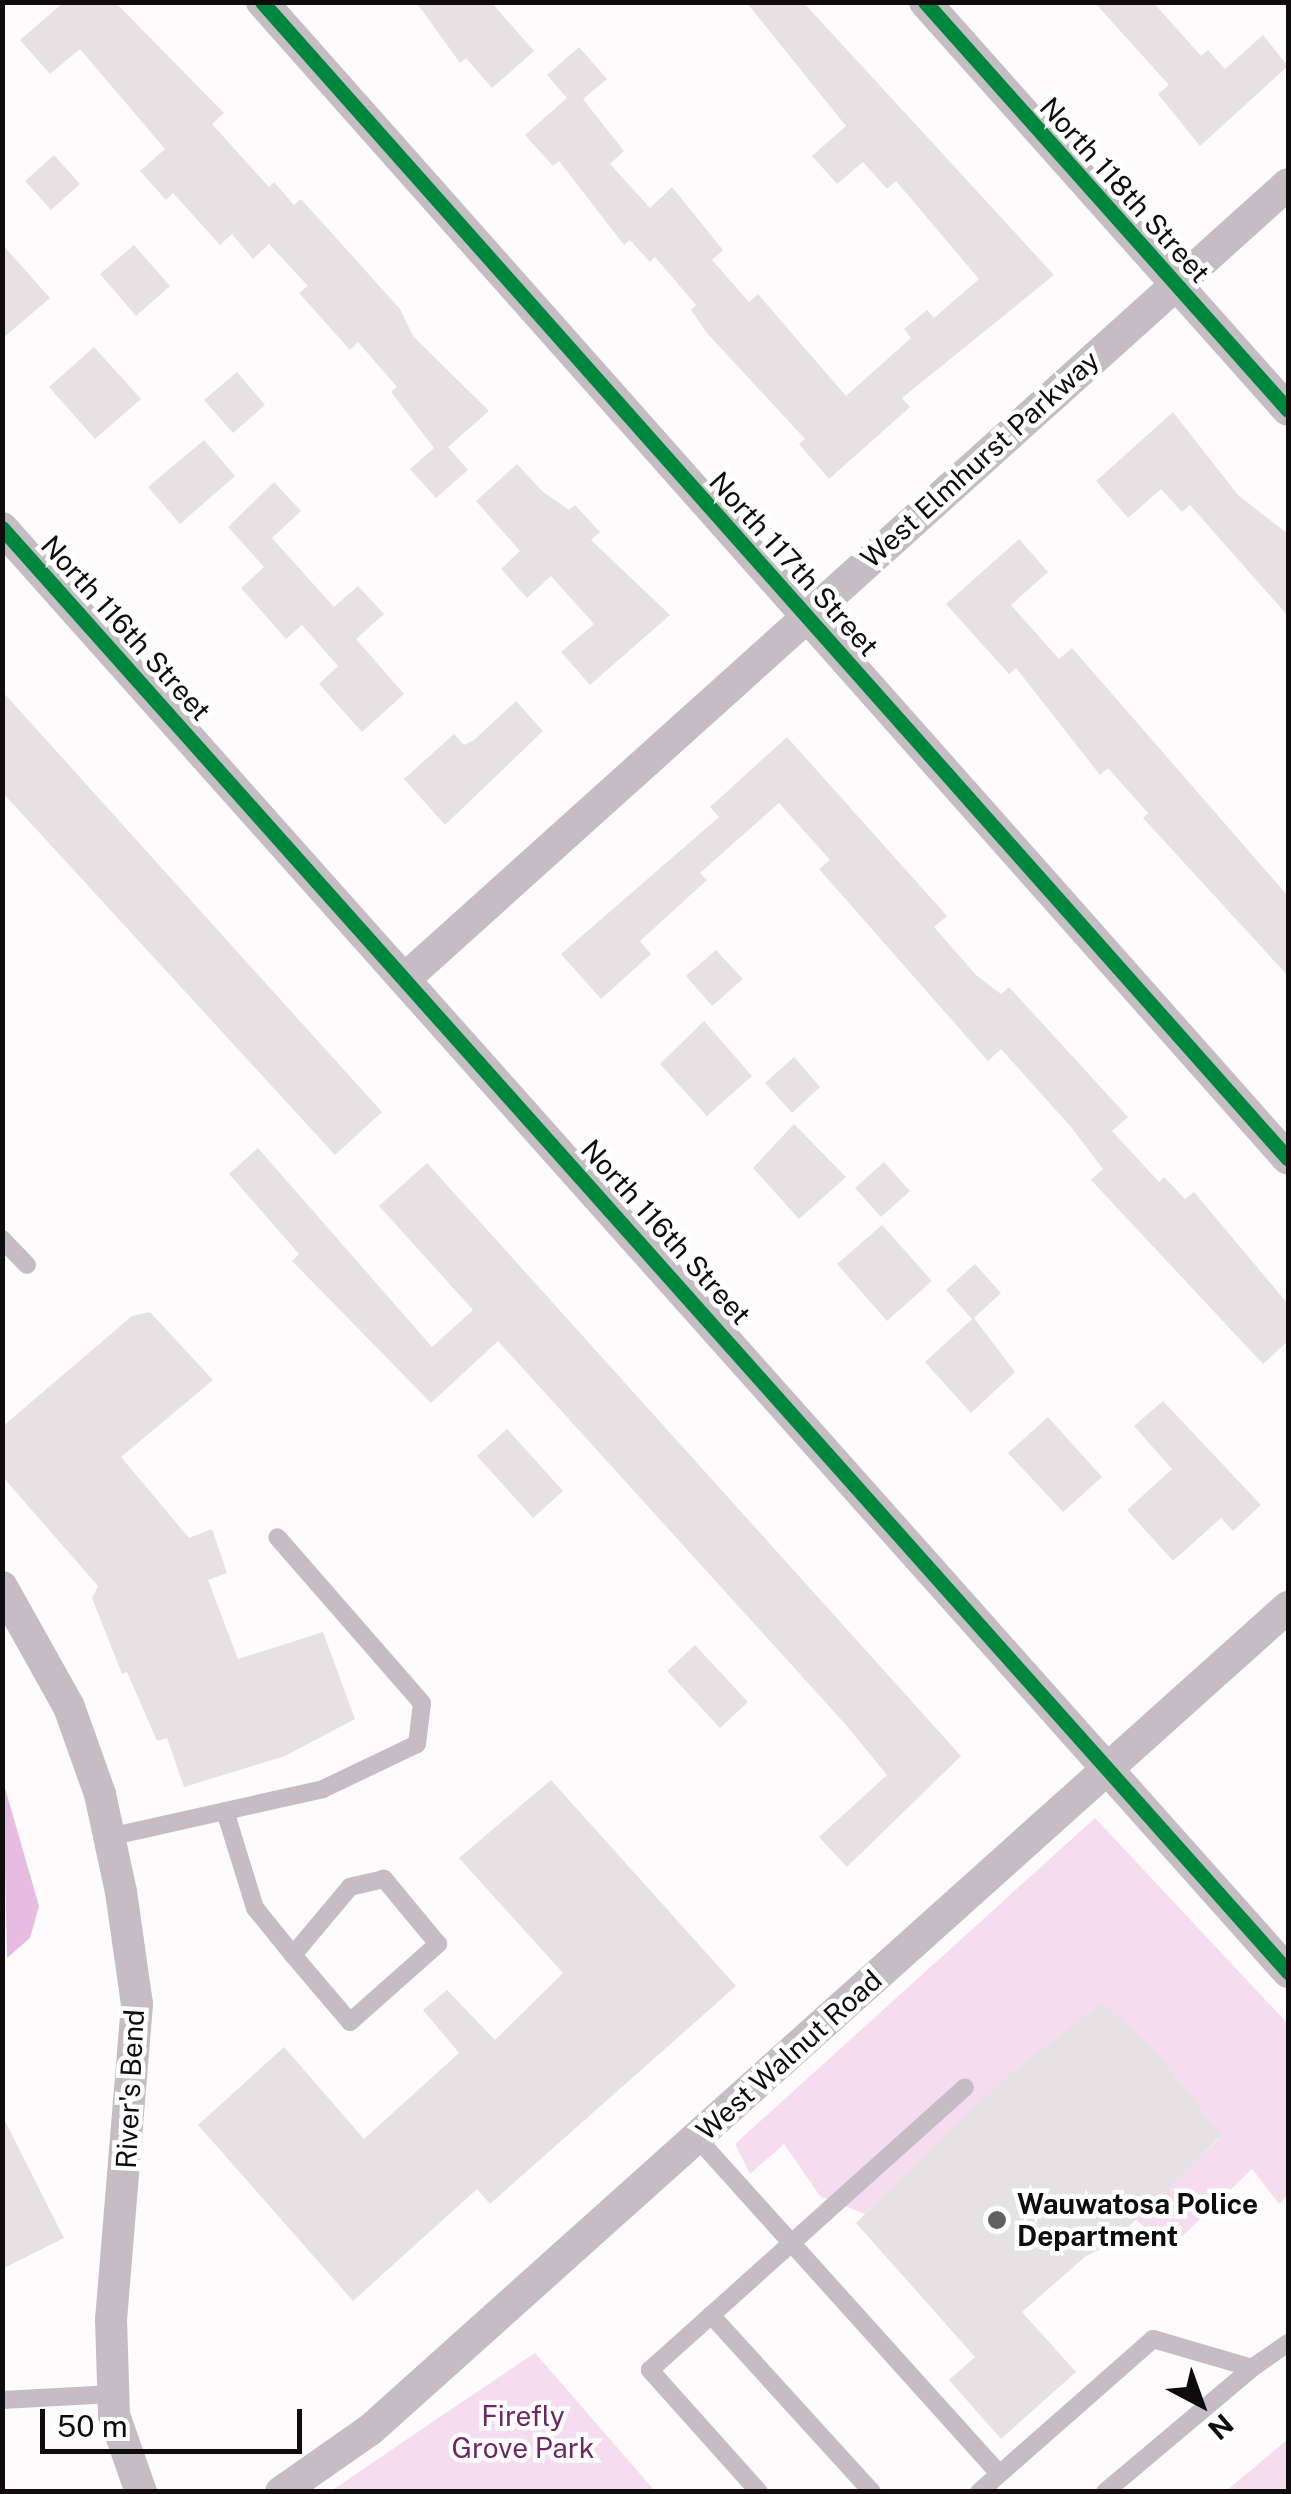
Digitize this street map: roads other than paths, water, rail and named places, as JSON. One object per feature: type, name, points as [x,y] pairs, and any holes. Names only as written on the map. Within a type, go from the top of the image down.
[{"type":"street","name":"North 117th Street","points":[[262,2],[1288,1159]]},
{"type":"street","name":"North 118th Street","points":[[924,2],[1288,410]]},
{"type":"street","name":"West Elmhurst Parkway","points":[[407,977],[1288,184]]},
{"type":"street","name":"North 116th Street","points":[[2,528],[407,977],[1288,1972]]},
{"type":"street","name":"River's Bend","points":[[2,1587],[69,1707],[109,1837],[137,2004],[111,2319],[113,2394],[124,2460],[141,2492]]},
{"type":"street","name":"West Walnut Road","points":[[281,2492],[370,2430],[1288,1607]]},
{"type":"lane","points":[[2,1238],[27,1265]]},
{"type":"lane","points":[[109,1837],[323,1789],[416,1744],[422,1703],[277,1537]]},
{"type":"lane","points":[[225,1811],[256,1908],[293,1955],[350,2022],[438,1944],[384,1879],[350,1887],[293,1955]]},
{"type":"lane","points":[[759,2492],[650,2370],[966,2086]]},
{"type":"lane","points":[[696,2138],[999,2474]]},
{"type":"lane","points":[[711,2316],[872,2492]]},
{"type":"lane","points":[[979,2492],[1153,2340],[1252,2368]]},
{"type":"lane","points":[[1104,2492],[1252,2368],[1288,2343]]},
{"type":"lane","points":[[2,2400],[113,2394]]},
{"type":"place","name":"Wauwatosa Police Department","points":[[997,2220]]},
{"type":"park label","name":"Firefly Grove Park","points":[[523,2432]]}]
